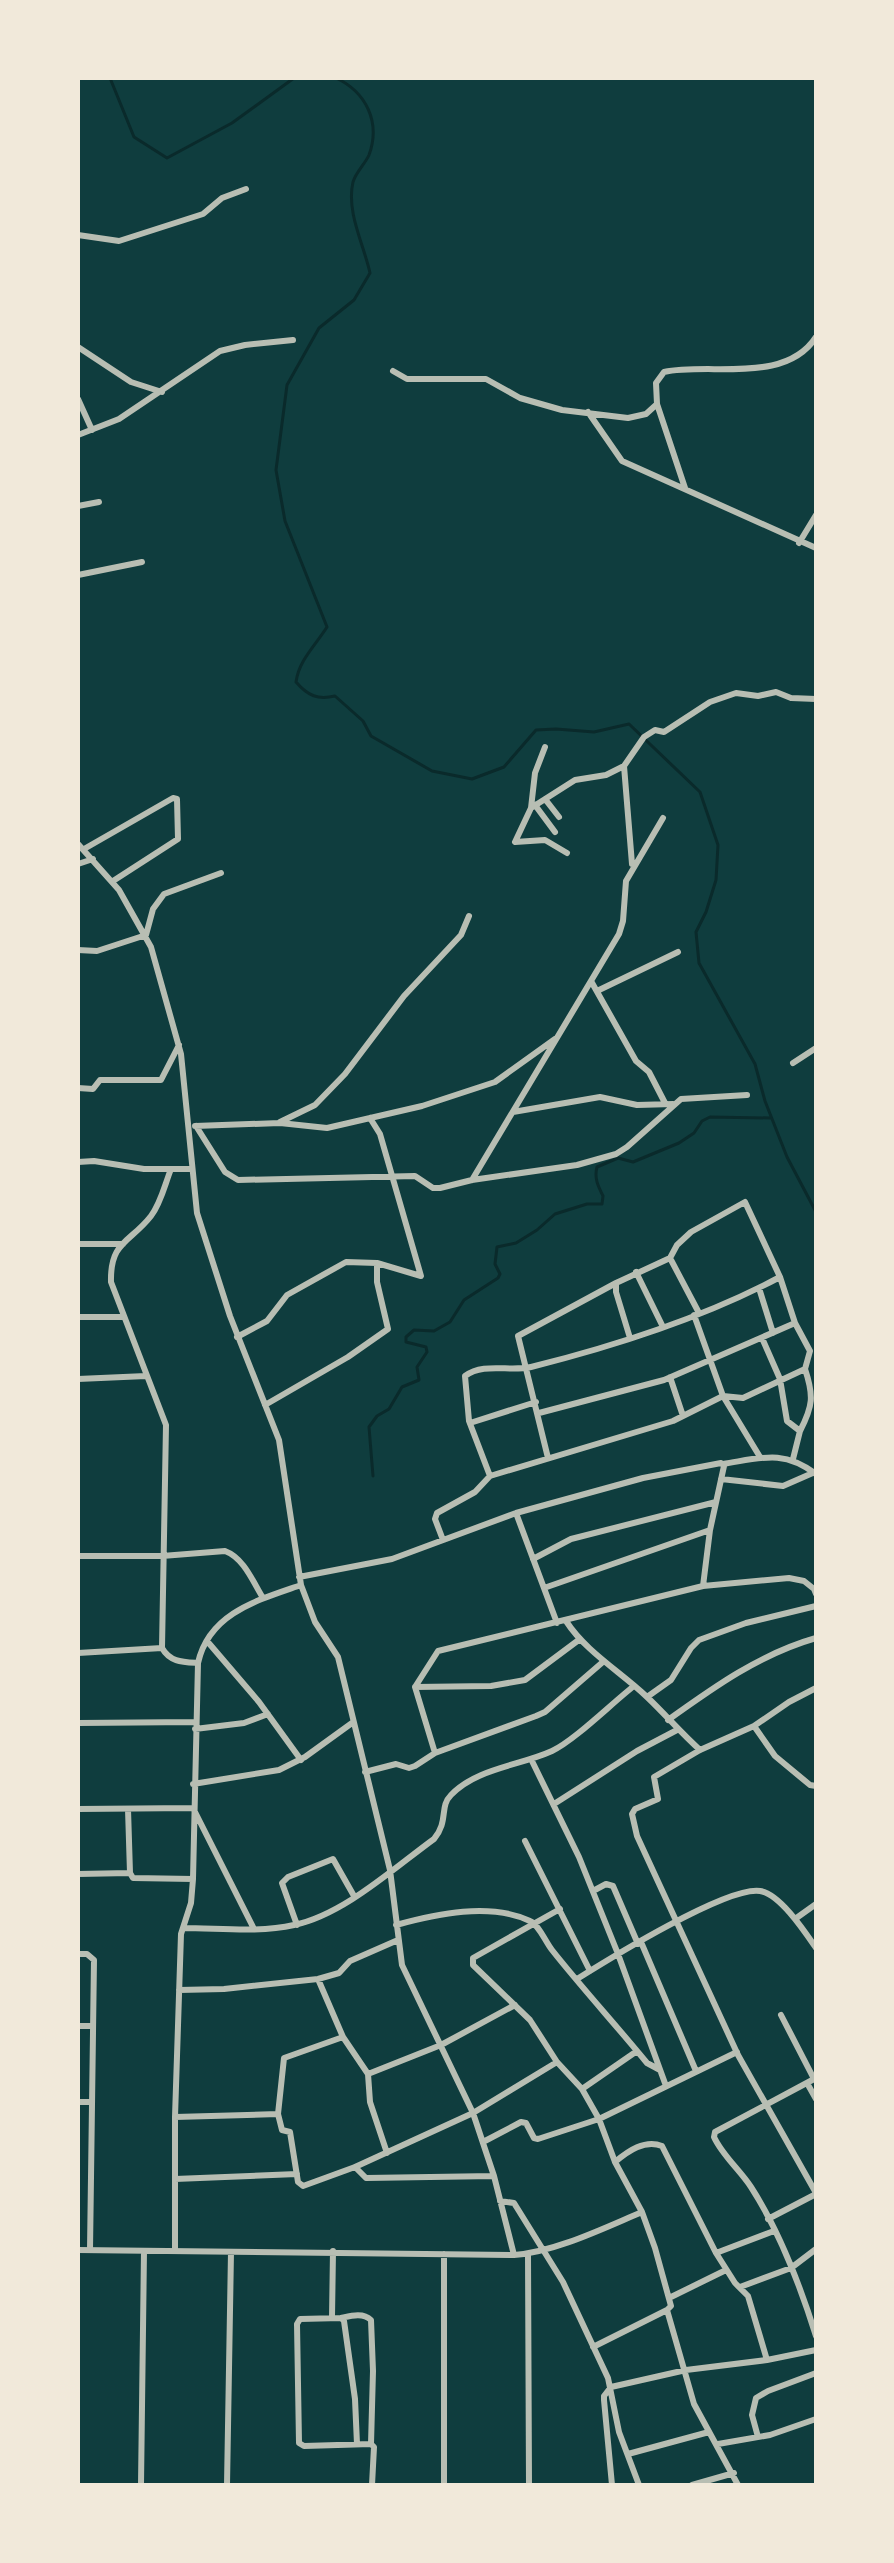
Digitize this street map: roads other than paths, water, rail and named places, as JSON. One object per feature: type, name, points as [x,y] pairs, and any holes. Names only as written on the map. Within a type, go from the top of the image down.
[{"type":"street","points":[[78,235],[119,241],[203,214],[222,198],[246,189]]},
{"type":"street","points":[[685,488],[657,407],[656,383],[664,372],[684,367],[730,371],[756,368],[789,359],[802,352],[816,337]]},
{"type":"street","points":[[78,435],[119,419],[220,351],[293,340]]},
{"type":"street","points":[[78,347],[131,382],[162,392]]},
{"type":"street","points":[[393,371],[407,379],[486,379],[520,398],[562,410],[628,418],[646,414],[657,407]]},
{"type":"street","points":[[78,399],[92,430]]},
{"type":"street","points":[[588,412],[622,461],[816,548]]},
{"type":"street","points":[[78,506],[99,502]]},
{"type":"street","points":[[799,543],[816,515]]},
{"type":"street","points":[[78,575],[142,562]]},
{"type":"street","points":[[533,807],[575,780],[606,775],[624,766],[644,737],[655,730],[664,732],[710,702],[736,693],[758,696],[776,692],[791,698],[816,699]]},
{"type":"street","points":[[545,747],[535,773],[533,807],[515,842],[545,840],[567,853]]},
{"type":"street","points":[[624,766],[633,868]]},
{"type":"street","points":[[113,881],[178,839],[177,799],[173,798],[81,847],[113,881],[146,935],[179,1045],[192,1127],[192,1169],[197,1213],[237,1337],[281,1451],[301,1585],[315,1622],[338,1657],[390,1870],[402,1965],[473,2113],[494,2176],[514,2255]]},
{"type":"street","points":[[545,799],[559,817]]},
{"type":"street","points":[[533,807],[555,832]]},
{"type":"street","points":[[472,1180],[619,934],[623,921],[624,888],[663,818]]},
{"type":"street","points":[[78,864],[93,859]]},
{"type":"street","points":[[146,935],[153,909],[164,894],[221,873]]},
{"type":"street","points":[[280,1123],[315,1105],[345,1074],[404,996],[461,935],[469,916]]},
{"type":"street","points":[[78,950],[97,951],[146,935]]},
{"type":"street","points":[[597,991],[678,952]]},
{"type":"street","points":[[591,981],[636,1061],[649,1072],[665,1103]]},
{"type":"street","points":[[192,1127],[280,1123],[327,1128],[422,1106],[495,1082],[558,1037]]},
{"type":"street","points":[[78,1088],[93,1089],[100,1080],[161,1080],[179,1045]]},
{"type":"street","points":[[793,1063],[816,1048]]},
{"type":"street","points":[[192,1127],[225,1172],[238,1180],[415,1176],[433,1188],[577,1165],[616,1154],[635,1142],[681,1099],[747,1095]]},
{"type":"street","points":[[513,1112],[600,1097],[637,1105],[673,1104]]},
{"type":"street","points":[[237,1337],[267,1321],[287,1295],[340,1265],[355,1261],[377,1263],[418,1277],[422,1274],[380,1134],[370,1118]]},
{"type":"street","points":[[78,1162],[94,1161],[144,1169],[192,1169]]},
{"type":"street","points":[[171,1169],[158,1206],[114,1253],[110,1264],[111,1282],[166,1425],[162,1648],[177,1662],[198,1663]]},
{"type":"street","points":[[548,1458],[518,1336],[636,1272],[670,1258],[677,1245],[691,1232],[745,1202],[780,1277],[795,1323],[810,1351],[805,1369],[812,1407],[800,1431],[793,1459]]},
{"type":"street","points":[[78,1244],[123,1244]]},
{"type":"street","points":[[670,1258],[696,1314],[723,1396],[760,1457]]},
{"type":"street","points":[[265,1405],[348,1357],[388,1329],[379,1291],[377,1263]]},
{"type":"street","points":[[636,1272],[663,1327]]},
{"type":"street","points":[[490,1476],[470,1423],[465,1376],[473,1370],[527,1368],[630,1338],[696,1314],[780,1277]]},
{"type":"street","points":[[616,1283],[630,1338]]},
{"type":"street","points":[[759,1288],[773,1333]]},
{"type":"street","points":[[78,1317],[124,1317]]},
{"type":"street","points":[[539,1413],[670,1377],[795,1323]]},
{"type":"street","points":[[762,1338],[780,1379],[787,1421],[800,1431]]},
{"type":"street","points":[[443,1540],[435,1519],[437,1513],[475,1492],[490,1476],[683,1416],[723,1396],[743,1398],[805,1369]]},
{"type":"street","points":[[78,1379],[146,1376]]},
{"type":"street","points":[[670,1377],[683,1416]]},
{"type":"street","points":[[470,1423],[536,1402]]},
{"type":"street","points":[[299,1577],[382,1562],[516,1513],[643,1478],[760,1457],[793,1459],[816,1473]]},
{"type":"street","points":[[703,1586],[723,1464]]},
{"type":"street","points":[[721,1479],[751,1485],[783,1486],[816,1473]]},
{"type":"street","points":[[533,1559],[571,1539],[716,1502]]},
{"type":"street","points":[[516,1513],[557,1623]]},
{"type":"street","points":[[544,1588],[710,1530]]},
{"type":"street","points":[[78,1556],[162,1556],[225,1551],[243,1564],[263,1598]]},
{"type":"street","points":[[435,1753],[415,1687],[438,1651],[703,1586],[789,1578],[804,1581],[815,1588]]},
{"type":"street","points":[[175,2251],[179,1990],[183,1928],[191,1903],[193,1879],[198,1663],[201,1649],[207,1641],[240,1607],[301,1585]]},
{"type":"street","points":[[647,1697],[671,1680],[699,1640],[746,1623],[816,1606]]},
{"type":"street","points":[[566,1621],[580,1639],[647,1697],[700,1750]]},
{"type":"street","points":[[668,1720],[722,1681],[794,1644],[816,1638]]},
{"type":"street","points":[[415,1687],[491,1686],[525,1680],[580,1639]]},
{"type":"street","points":[[207,1641],[268,1714],[301,1760]]},
{"type":"street","points":[[78,1653],[162,1648]]},
{"type":"street","points":[[365,1772],[396,1764],[409,1768],[435,1753],[545,1712],[604,1661]]},
{"type":"street","points":[[183,1928],[254,1929],[297,1925],[319,1917],[434,1839],[442,1829],[446,1801],[450,1795],[477,1778],[555,1750],[634,1686]]},
{"type":"street","points":[[768,2219],[816,2194],[737,2052],[656,1881],[637,1836],[632,1814],[635,1809],[658,1799],[654,1777],[700,1750],[754,1726],[816,1688]]},
{"type":"street","points":[[78,1723],[195,1726],[244,1723],[268,1714]]},
{"type":"street","points":[[193,1784],[279,1770],[301,1760],[352,1723]]},
{"type":"street","points":[[754,1726],[775,1756],[810,1785],[816,1786]]},
{"type":"street","points":[[554,1804],[637,1751],[677,1730]]},
{"type":"street","points":[[531,1759],[593,1891],[666,2086]]},
{"type":"street","points":[[78,1809],[193,1808]]},
{"type":"street","points":[[193,1808],[254,1929]]},
{"type":"street","points":[[128,1809],[130,1873],[133,1878],[193,1879]]},
{"type":"street","points":[[525,1841],[590,1971]]},
{"type":"street","points":[[297,1925],[282,1883],[288,1877],[333,1859],[354,1896]]},
{"type":"street","points":[[78,1874],[130,1873]]},
{"type":"street","points":[[593,1891],[606,1884],[613,1886],[696,2071]]},
{"type":"street","points":[[577,1979],[618,1954],[730,1896],[760,1891],[778,1902],[795,1919],[816,1948]]},
{"type":"street","points":[[795,1919],[816,1904]]},
{"type":"street","points":[[560,1909],[533,1922],[472,1961],[536,2028],[557,2062],[582,2089],[642,2212],[655,2248],[671,2308],[593,2347]]},
{"type":"street","points":[[396,1925],[440,1915],[483,1912],[505,1913],[533,1922],[647,2063],[660,2070]]},
{"type":"street","points":[[179,1990],[237,1988],[318,1979],[339,1973],[350,1961],[398,1940]]},
{"type":"street","points":[[78,1954],[87,1954],[94,1960],[90,2250]]},
{"type":"street","points":[[318,1979],[343,2037],[368,2074],[370,2102],[387,2153]]},
{"type":"street","points":[[368,2074],[441,2045],[515,2005]]},
{"type":"street","points":[[781,2015],[812,2080],[816,2099]]},
{"type":"street","points":[[78,2026],[92,2026]]},
{"type":"street","points":[[343,2037],[284,2058],[278,2114],[282,2130],[290,2132],[298,2182],[303,2186],[355,2167],[473,2113],[557,2062]]},
{"type":"street","points":[[582,2089],[637,2051]]},
{"type":"street","points":[[483,2142],[521,2122],[526,2123],[534,2138],[538,2139],[599,2119],[737,2052]]},
{"type":"street","points":[[812,2080],[715,2132],[714,2137],[750,2186],[768,2219],[791,2268],[816,2336]]},
{"type":"street","points":[[78,2102],[91,2102]]},
{"type":"street","points":[[175,2117],[278,2114]]},
{"type":"street","points":[[615,2162],[648,2143],[662,2146],[716,2253],[751,2304],[767,2360]]},
{"type":"street","points":[[355,2167],[366,2178],[494,2176]]},
{"type":"street","points":[[78,2172],[90,2173]]},
{"type":"street","points":[[175,2179],[297,2174]]},
{"type":"street","points":[[500,2201],[514,2203],[563,2282],[611,2387],[619,2432],[639,2485]]},
{"type":"street","points":[[78,2250],[514,2255],[528,2254],[597,2231],[642,2212]]},
{"type":"street","points":[[716,2253],[774,2231]]},
{"type":"street","points":[[740,2287],[791,2268],[816,2249]]},
{"type":"street","points":[[141,2485],[144,2251]]},
{"type":"street","points":[[332,2317],[333,2251]]},
{"type":"street","points":[[227,2485],[231,2252]]},
{"type":"street","points":[[444,2254],[444,2485]]},
{"type":"street","points":[[528,2254],[529,2485]]},
{"type":"street","points":[[669,2298],[726,2270]]},
{"type":"street","points":[[667,2310],[694,2404],[738,2485]]},
{"type":"street","points":[[371,2444],[304,2446],[297,2439],[298,2320],[354,2315],[366,2316],[371,2320],[372,2485]]},
{"type":"street","points":[[341,2318],[344,2321],[355,2399],[357,2444]]},
{"type":"street","points":[[612,2485],[604,2400],[611,2387],[686,2370],[767,2360],[816,2350]]},
{"type":"street","points":[[758,2437],[752,2415],[756,2398],[816,2373]]},
{"type":"street","points":[[718,2444],[758,2437],[816,2419]]},
{"type":"street","points":[[628,2454],[709,2432]]},
{"type":"street","points":[[692,2485],[734,2473]]},
{"type":"waterway","points":[[110,78],[134,137],[167,158],[232,123],[294,78]]},
{"type":"waterway","points":[[336,78],[356,91],[372,120],[369,155],[354,178],[351,193],[354,217],[370,273],[354,300],[319,328],[287,385],[276,470],[285,521],[327,627],[304,660],[296,682],[314,696],[335,696],[363,721],[371,736],[432,771],[472,779],[504,767],[536,730],[594,732],[629,724],[700,792],[718,845],[716,880],[696,932],[699,963],[755,1064],[765,1101],[787,1157],[816,1212]]},
{"type":"waterway","points":[[373,1476],[369,1427],[377,1416],[389,1409],[402,1387],[419,1380],[417,1367],[427,1352],[426,1347],[406,1342],[406,1337],[414,1330],[434,1331],[450,1322],[464,1300],[498,1278],[500,1274],[495,1264],[497,1247],[516,1243],[555,1214],[587,1204],[602,1204],[603,1196],[596,1178],[597,1167],[618,1158],[633,1162],[679,1143],[710,1117],[771,1118]]}]
